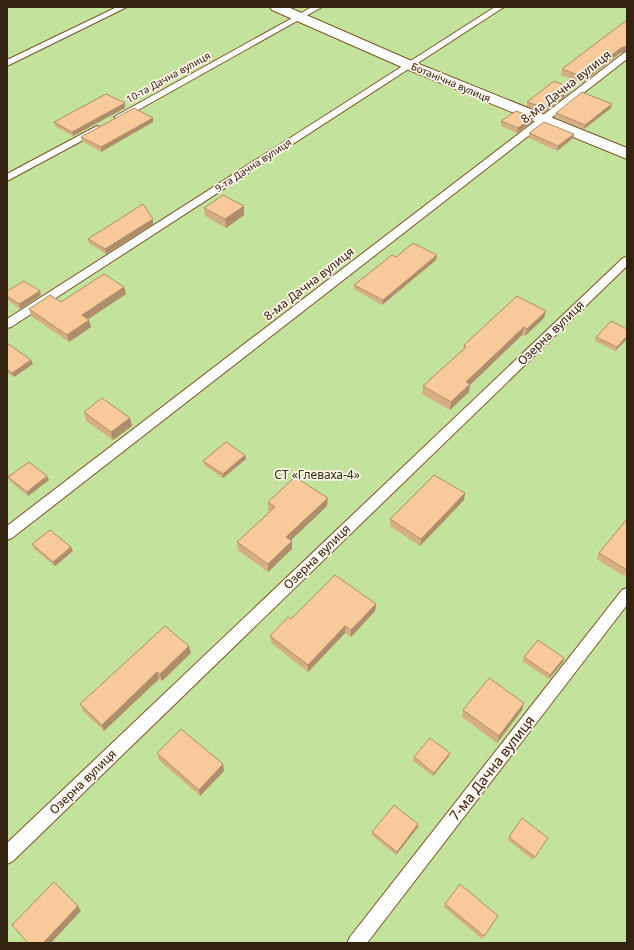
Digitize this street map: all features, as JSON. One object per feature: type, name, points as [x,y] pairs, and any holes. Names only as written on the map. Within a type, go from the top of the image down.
[{"type":"street","name":"Ботанічна вулиця","points":[[277,7],[409,65],[627,154]]},
{"type":"lane","points":[[7,64],[124,7]]},
{"type":"lane","name":"10-та Дачна вулиця","points":[[7,178],[318,7]]},
{"type":"lane","name":"9-та Дачна вулиця","points":[[7,324],[500,7]]},
{"type":"lane","name":"8-ма Дачна вулиця","points":[[7,534],[627,55]]},
{"type":"lane","name":"Озерна вулиця","points":[[7,855],[627,260]]},
{"type":"lane","name":"7-ма Дачна вулиця","points":[[356,943],[627,594]]},
{"type":"green space","name":"СТ «Глеваха-4»","points":[[7,7],[627,7],[627,943],[7,943]]},
{"type":"building","points":[[627,20],[627,46],[621,48],[583,77],[562,69]]},
{"type":"building","points":[[554,81],[571,88],[544,108],[527,102]]},
{"type":"building","points":[[582,92],[612,104],[585,125],[556,113]]},
{"type":"building","points":[[106,94],[125,103],[72,132],[54,122]]},
{"type":"building","points":[[134,108],[153,118],[101,147],[81,137]]},
{"type":"building","points":[[516,111],[533,117],[518,128],[501,121]]},
{"type":"building","points":[[544,122],[574,134],[558,146],[529,133]]},
{"type":"building","points":[[223,195],[244,206],[225,219],[204,208]]},
{"type":"building","points":[[143,204],[153,219],[105,249],[88,239]]},
{"type":"building","points":[[413,243],[437,255],[383,300],[354,285],[392,255],[396,257]]},
{"type":"building","points":[[104,274],[124,287],[82,315],[89,320],[67,335],[29,309],[50,295],[61,302]]},
{"type":"building","points":[[24,281],[40,291],[19,304],[7,296],[7,291]]},
{"type":"building","points":[[517,296],[546,311],[527,329],[524,327],[466,382],[470,384],[451,402],[423,386],[466,347],[464,345]]},
{"type":"building","points":[[611,321],[627,329],[627,336],[617,347],[596,337]]},
{"type":"building","points":[[7,343],[31,360],[12,373],[7,369]]},
{"type":"building","points":[[102,398],[130,418],[111,432],[84,412]]},
{"type":"building","points":[[226,442],[245,455],[223,474],[203,461]]},
{"type":"building","points":[[29,462],[47,476],[27,492],[8,477]]},
{"type":"building","points":[[434,475],[465,493],[421,539],[390,519]]},
{"type":"building","points":[[295,477],[328,498],[286,537],[292,541],[268,564],[237,542],[275,507],[268,502]]},
{"type":"building","points":[[627,519],[627,570],[599,553]]},
{"type":"building","points":[[50,530],[71,547],[53,562],[32,544]]},
{"type":"building","points":[[335,575],[376,604],[351,630],[345,626],[308,665],[270,636],[288,617],[291,619]]},
{"type":"building","points":[[165,626],[189,646],[160,674],[157,672],[102,725],[80,704]]},
{"type":"building","points":[[538,640],[564,658],[550,675],[524,657]]},
{"type":"building","points":[[489,678],[524,703],[499,736],[463,710]]},
{"type":"building","points":[[181,729],[223,764],[199,790],[157,753]]},
{"type":"building","points":[[430,738],[450,753],[434,773],[414,757]]},
{"type":"building","points":[[394,805],[418,824],[397,852],[372,832]]},
{"type":"building","points":[[522,818],[548,838],[535,857],[509,837]]},
{"type":"building","points":[[54,882],[78,906],[43,943],[28,943],[12,925]]},
{"type":"building","points":[[460,884],[498,916],[484,936],[445,904]]}]
